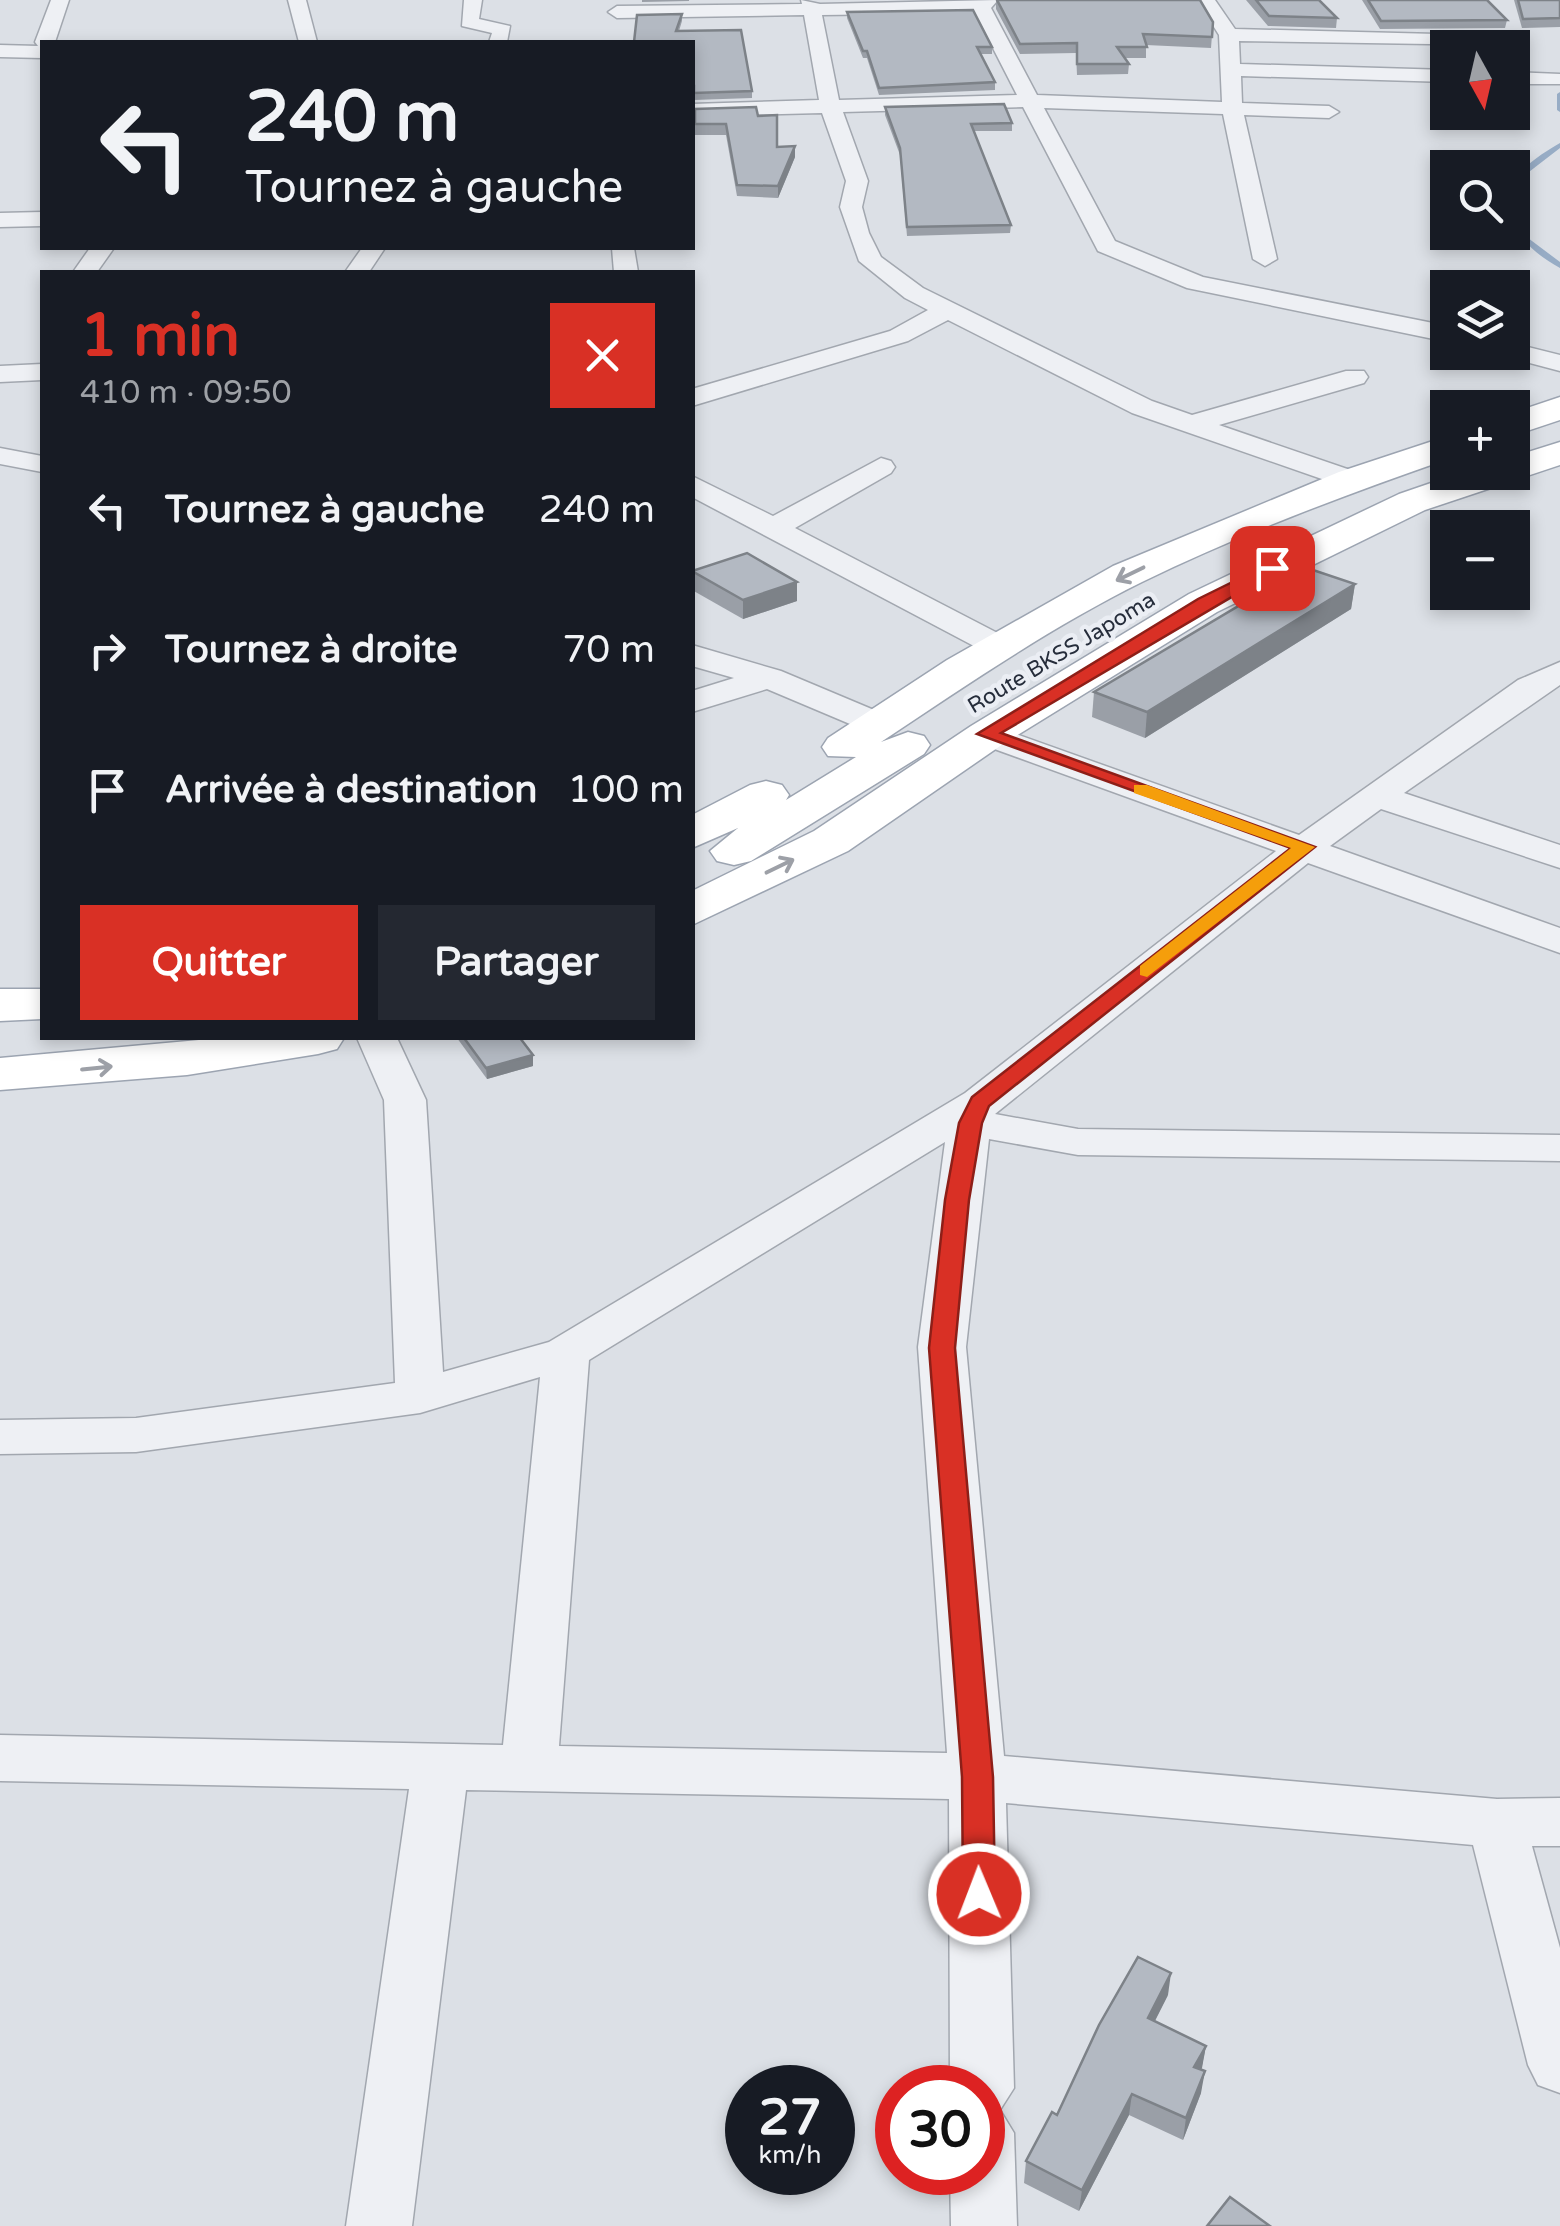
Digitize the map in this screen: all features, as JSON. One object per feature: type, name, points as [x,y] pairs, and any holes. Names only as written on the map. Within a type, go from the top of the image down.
[{"type":"main road","points":[[1530,418],[1560,408]]},
{"type":"main road","points":[[1530,441],[1560,432]]},
{"type":"main road","points":[[695,833],[742,810],[1000,646],[1127,574],[1352,480],[1430,453]]},
{"type":"main road","points":[[1530,463],[1560,453]]},
{"type":"main road","name":"Route BKSS Japoma","points":[[695,870],[762,837],[1101,624],[1297,524],[1430,476]]},
{"type":"main road","points":[[695,908],[830,841],[986,734],[1204,603],[1412,502],[1448,490]]},
{"type":"main road","points":[[0,1005],[40,1004]]},
{"type":"main road","points":[[0,1035],[40,1034]]},
{"type":"main road","points":[[0,1074],[187,1058],[305,1040]]},
{"type":"street","points":[[46,40],[60,0]]},
{"type":"street","points":[[297,0],[307,40]]},
{"type":"street","points":[[474,0],[469,22],[503,30],[499,40]]},
{"type":"street","points":[[1206,0],[1229,34],[1232,107],[1265,259]]},
{"type":"street","points":[[619,13],[810,5],[985,4],[1030,101],[1106,246],[1221,290],[1310,303],[1430,330]]},
{"type":"street","points":[[810,5],[830,106],[856,182],[851,207],[856,233],[871,261],[946,310],[1142,408],[1352,480]]},
{"type":"street","points":[[1229,34],[1430,38]]},
{"type":"street","points":[[0,51],[40,52]]},
{"type":"street","points":[[1230,70],[1430,76]]},
{"type":"street","points":[[1530,78],[1556,79]]},
{"type":"street","points":[[695,110],[1030,101],[1329,112]]},
{"type":"street","points":[[0,220],[40,219]]},
{"type":"street","points":[[695,396],[899,336],[946,310]]},
{"type":"street","points":[[1530,356],[1560,364]]},
{"type":"street","points":[[0,374],[40,372]]},
{"type":"street","points":[[1188,425],[1355,377]]},
{"type":"street","points":[[0,456],[40,464]]},
{"type":"street","points":[[773,528],[881,467]]},
{"type":"street","points":[[695,487],[1000,646]]},
{"type":"street","points":[[695,656],[770,678],[881,725]]},
{"type":"street","points":[[0,1437],[136,1435],[420,1396],[566,1353],[975,1113],[1305,847],[1530,687],[1560,672]]},
{"type":"street","points":[[695,701],[770,678]]},
{"type":"street","points":[[986,734],[1560,941]]},
{"type":"street","points":[[1380,796],[1560,857]]},
{"type":"street","points":[[378,1040],[405,1100],[420,1396]]},
{"type":"street","points":[[975,1113],[1078,1142],[1560,1148]]},
{"type":"street","points":[[975,1113],[957,1200],[942,1348],[978,1777],[982,2065]]},
{"type":"street","points":[[528,1766],[566,1353]]},
{"type":"street","points":[[0,1758],[978,1777],[1497,1823],[1560,1822]]},
{"type":"street","points":[[380,2226],[441,1764]]},
{"type":"street","points":[[1497,1823],[1560,2066]]},
{"type":"street","points":[[983,2195],[984,2226]]},
{"type":"building","points":[[997,0],[1200,0],[1213,22],[1212,37],[1143,34],[1147,47],[1117,47],[1129,64],[1077,64],[1077,43],[1020,44]]},
{"type":"building","points":[[1256,0],[1319,0],[1337,18],[1269,16]]},
{"type":"building","points":[[1368,0],[1487,0],[1507,20],[1381,21]]},
{"type":"building","points":[[1518,0],[1560,0],[1560,18],[1523,19]]},
{"type":"building","points":[[973,10],[992,47],[977,47],[995,82],[879,88],[867,51],[863,51],[847,12]]},
{"type":"building","points":[[682,14],[676,31],[741,30],[752,91],[695,93],[695,40],[634,40],[637,15]]},
{"type":"building","points":[[1004,104],[1012,123],[971,124],[1011,225],[907,227],[900,148],[885,107]]},
{"type":"building","points":[[756,107],[758,116],[777,115],[777,147],[795,146],[778,186],[737,185],[726,124],[695,124],[695,109]]},
{"type":"building","points":[[747,553],[797,582],[743,600],[695,570]]},
{"type":"building","points":[[1304,567],[1355,584],[1147,712],[1094,692]]},
{"type":"building","points":[[465,1040],[522,1040],[533,1055],[486,1068]]},
{"type":"building","points":[[1138,1957],[1171,1973],[1148,2018],[1206,2046],[1194,2067],[1205,2071],[1186,2118],[1132,2094],[1082,2190],[1026,2161],[1052,2112],[1057,2115],[1099,2025]]},
{"type":"building","points":[[1230,2197],[1270,2226],[1207,2226]]},
{"type":"waterway","points":[[1560,94],[1560,110]]},
{"type":"waterway","points":[[1530,168],[1560,145]]},
{"type":"waterway","points":[[1530,243],[1560,266]]},
{"type":"slow traffic","points":[[1140,789],[1305,847],[1147,971]]},
{"type":"route","points":[[979,1894],[978,1777],[942,1348],[957,1200],[970,1123],[980,1102],[1305,847],[986,734],[1204,603],[1272,568]]}]
